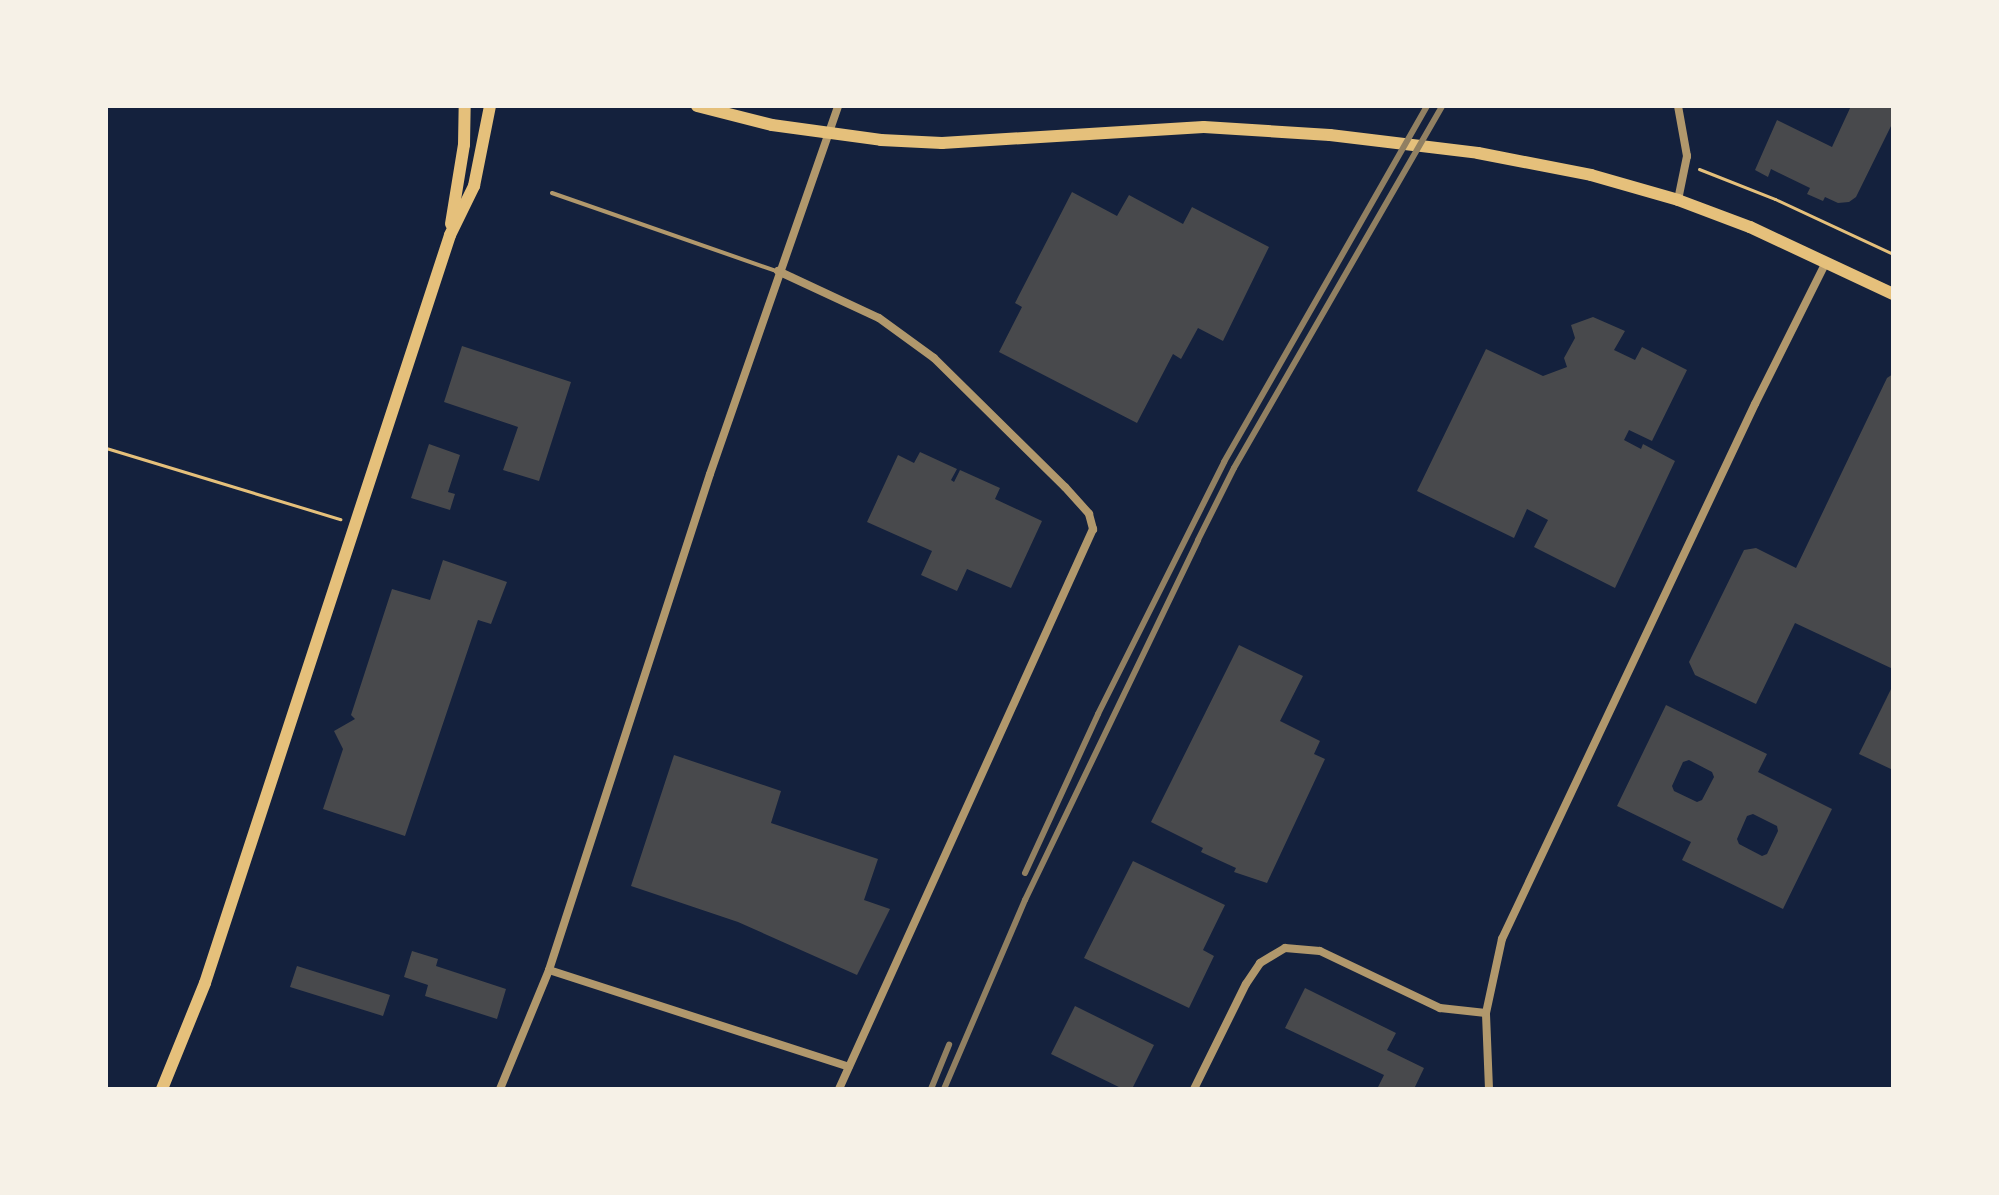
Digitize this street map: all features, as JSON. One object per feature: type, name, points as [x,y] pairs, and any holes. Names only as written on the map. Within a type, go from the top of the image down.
[{"type":"main road","points":[[450,235],[464,145],[465,106]]},
{"type":"main road","points":[[162,1089],[205,983],[450,235],[474,186],[490,106]]},
{"type":"main road","points":[[697,106],[761,123],[828,134],[942,143],[1204,127],[1314,133],[1492,156],[1591,175],[1678,200],[1750,227],[1893,294]]},
{"type":"street","points":[[500,1089],[549,970],[778,271],[838,106]]},
{"type":"street","points":[[1678,106],[1686,165],[1678,200]]},
{"type":"street","points":[[1489,1089],[1486,1013],[1502,939],[1529,877],[1826,262]]},
{"type":"street","points":[[778,271],[879,318],[934,358],[1065,487],[1089,514],[1093,529],[839,1089]]},
{"type":"street","points":[[1194,1089],[1246,984],[1260,963],[1285,948],[1320,951],[1440,1008],[1486,1013]]},
{"type":"street","points":[[549,970],[849,1067]]},
{"type":"lane","points":[[552,193],[778,271]]},
{"type":"path","points":[[1686,165],[1775,199],[1893,254]]},
{"type":"path","points":[[106,448],[354,524]]},
{"type":"building","points":[[1851,106],[1893,106],[1893,122],[1856,197],[1849,202],[1838,203],[1825,197],[1823,201],[1807,194],[1810,188],[1771,169],[1768,177],[1755,170],[1777,120],[1832,147]]},
{"type":"building","points":[[1072,192],[1117,216],[1129,195],[1183,224],[1192,207],[1269,247],[1223,341],[1198,328],[1181,359],[1173,354],[1137,423],[999,352],[1022,307],[1015,303]]},
{"type":"building","points":[[1593,317],[1625,331],[1614,350],[1635,360],[1642,347],[1687,370],[1652,441],[1629,430],[1624,440],[1641,449],[1643,444],[1675,461],[1615,588],[1534,547],[1548,520],[1527,509],[1514,538],[1417,491],[1486,349],[1543,376],[1567,367],[1564,358],[1575,338],[1571,325]]},
{"type":"building","points":[[462,346],[571,382],[539,481],[503,470],[518,427],[444,402]]},
{"type":"building","points":[[1893,374],[1893,669],[1795,623],[1756,704],[1695,675],[1689,662],[1744,550],[1756,548],[1796,568],[1887,378]]},
{"type":"building","points":[[429,444],[460,455],[448,492],[455,494],[450,510],[411,498]]},
{"type":"building","points":[[920,452],[957,469],[951,480],[954,482],[960,470],[1000,488],[995,499],[1042,521],[1011,588],[967,569],[957,591],[921,575],[932,551],[867,522],[898,455],[914,463]]},
{"type":"building","points":[[443,560],[507,582],[491,624],[478,620],[405,836],[323,809],[343,749],[334,731],[355,719],[351,715],[392,589],[430,600]]},
{"type":"building","points":[[1239,645],[1303,676],[1280,721],[1320,741],[1314,754],[1325,759],[1267,883],[1234,872],[1236,868],[1201,852],[1203,848],[1151,822]]},
{"type":"building","points":[[1893,685],[1893,770],[1859,754]]},
{"type":"building","points":[[1666,705],[1767,754],[1758,772],[1832,809],[1783,909],[1682,860],[1691,842],[1617,806]],"holes":[[[1689,760],[1712,772],[1714,777],[1702,800],[1697,802],[1674,791],[1672,786],[1683,762]],[[1753,814],[1777,826],[1778,831],[1767,854],[1762,856],[1739,844],[1737,839],[1747,816]]]},
{"type":"building","points":[[674,755],[781,791],[771,823],[878,859],[864,900],[890,909],[857,975],[738,922],[631,886]]},
{"type":"building","points":[[1133,861],[1225,905],[1203,950],[1214,956],[1189,1008],[1084,958]]},
{"type":"building","points":[[412,951],[438,959],[436,966],[506,989],[497,1019],[425,996],[428,985],[404,977]]},
{"type":"building","points":[[297,966],[390,995],[383,1016],[290,987]]},
{"type":"building","points":[[1305,988],[1396,1033],[1387,1050],[1424,1068],[1414,1089],[1377,1089],[1384,1075],[1285,1028]]},
{"type":"building","points":[[1075,1006],[1154,1045],[1132,1089],[1123,1089],[1051,1054]]},
{"type":"railway","points":[[1025,873],[1098,714],[1224,462],[1427,106]]},
{"type":"railway","points":[[944,1089],[1025,900],[1234,468],[1442,106]]},
{"type":"railway","points":[[931,1089],[949,1045]]}]
